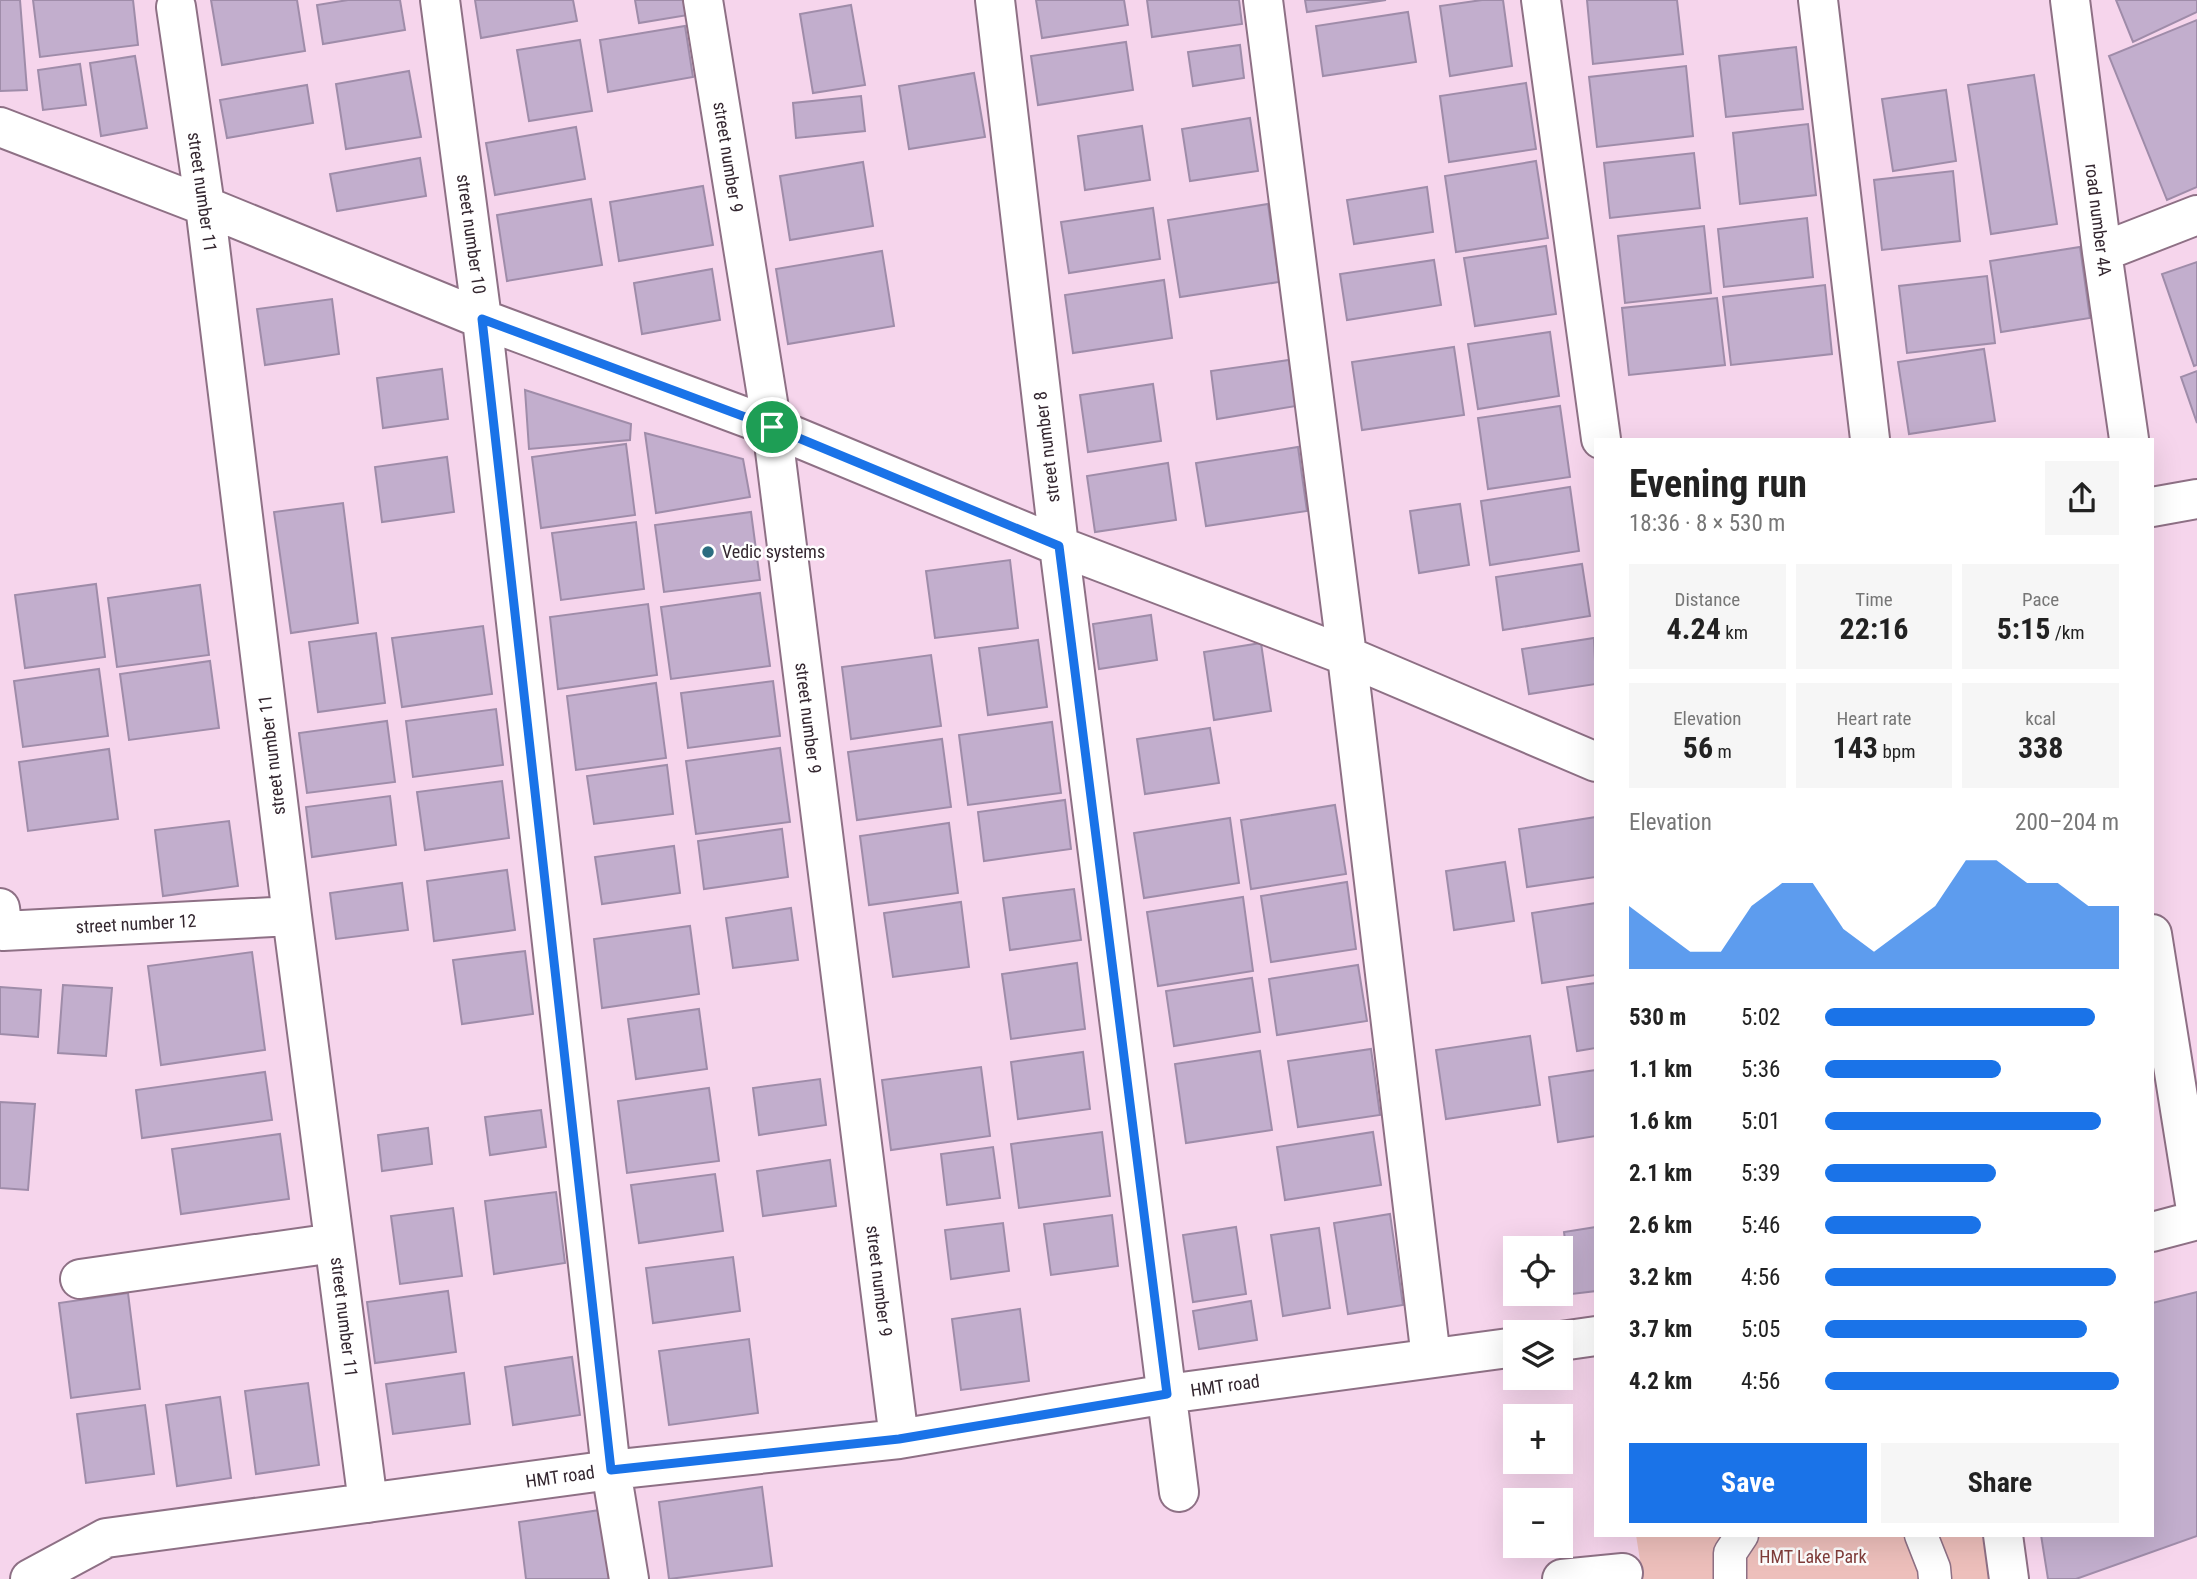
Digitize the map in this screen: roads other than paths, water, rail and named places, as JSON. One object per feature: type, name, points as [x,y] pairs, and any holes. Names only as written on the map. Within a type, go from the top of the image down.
[{"type":"street","name":"street number 10","points":[[440,0],[482,319],[611,1470],[629,1579]]},
{"type":"street","name":"street number 9","points":[[703,0],[772,427],[899,1439]]},
{"type":"street","name":"street number 8","points":[[995,0],[1059,546],[1179,1492]]},
{"type":"street","points":[[1264,0],[1347,656],[1431,1358]]},
{"type":"street","points":[[1541,0],[1601,438]]},
{"type":"street","points":[[1818,0],[1870,438]]},
{"type":"street","name":"road number 4A","points":[[2070,0],[2129,438]]},
{"type":"street","name":"street number 11","points":[[176,7],[205,206],[292,916],[368,1503]]},
{"type":"street","points":[[0,127],[205,206],[482,319],[772,427],[1059,546],[1347,656],[1594,761]]},
{"type":"street","points":[[2102,252],[2197,215]]},
{"type":"street","points":[[2154,507],[2197,499]]},
{"type":"street","name":"street number 12","points":[[0,908],[3,931],[292,916]]},
{"type":"street","points":[[2154,947],[2197,1218],[2154,1231]]},
{"type":"street","points":[[80,1279],[334,1244]]},
{"type":"street","points":[[1573,1339],[1594,1336]]},
{"type":"street","name":"HMT road","points":[[30,1579],[106,1538],[611,1470],[899,1439],[1167,1394],[1503,1349]]},
{"type":"street","points":[[1730,1579],[1730,1553],[1741,1537]]},
{"type":"street","points":[[1922,1537],[1934,1568],[1935,1579]]},
{"type":"street","points":[[2003,1537],[2009,1579]]},
{"type":"street","points":[[1562,1579],[1623,1573]]},
{"type":"place","name":"Vedic systems","points":[[708,552]]},
{"type":"park label","name":"HMT Lake Park","points":[[1813,1557]]}]
